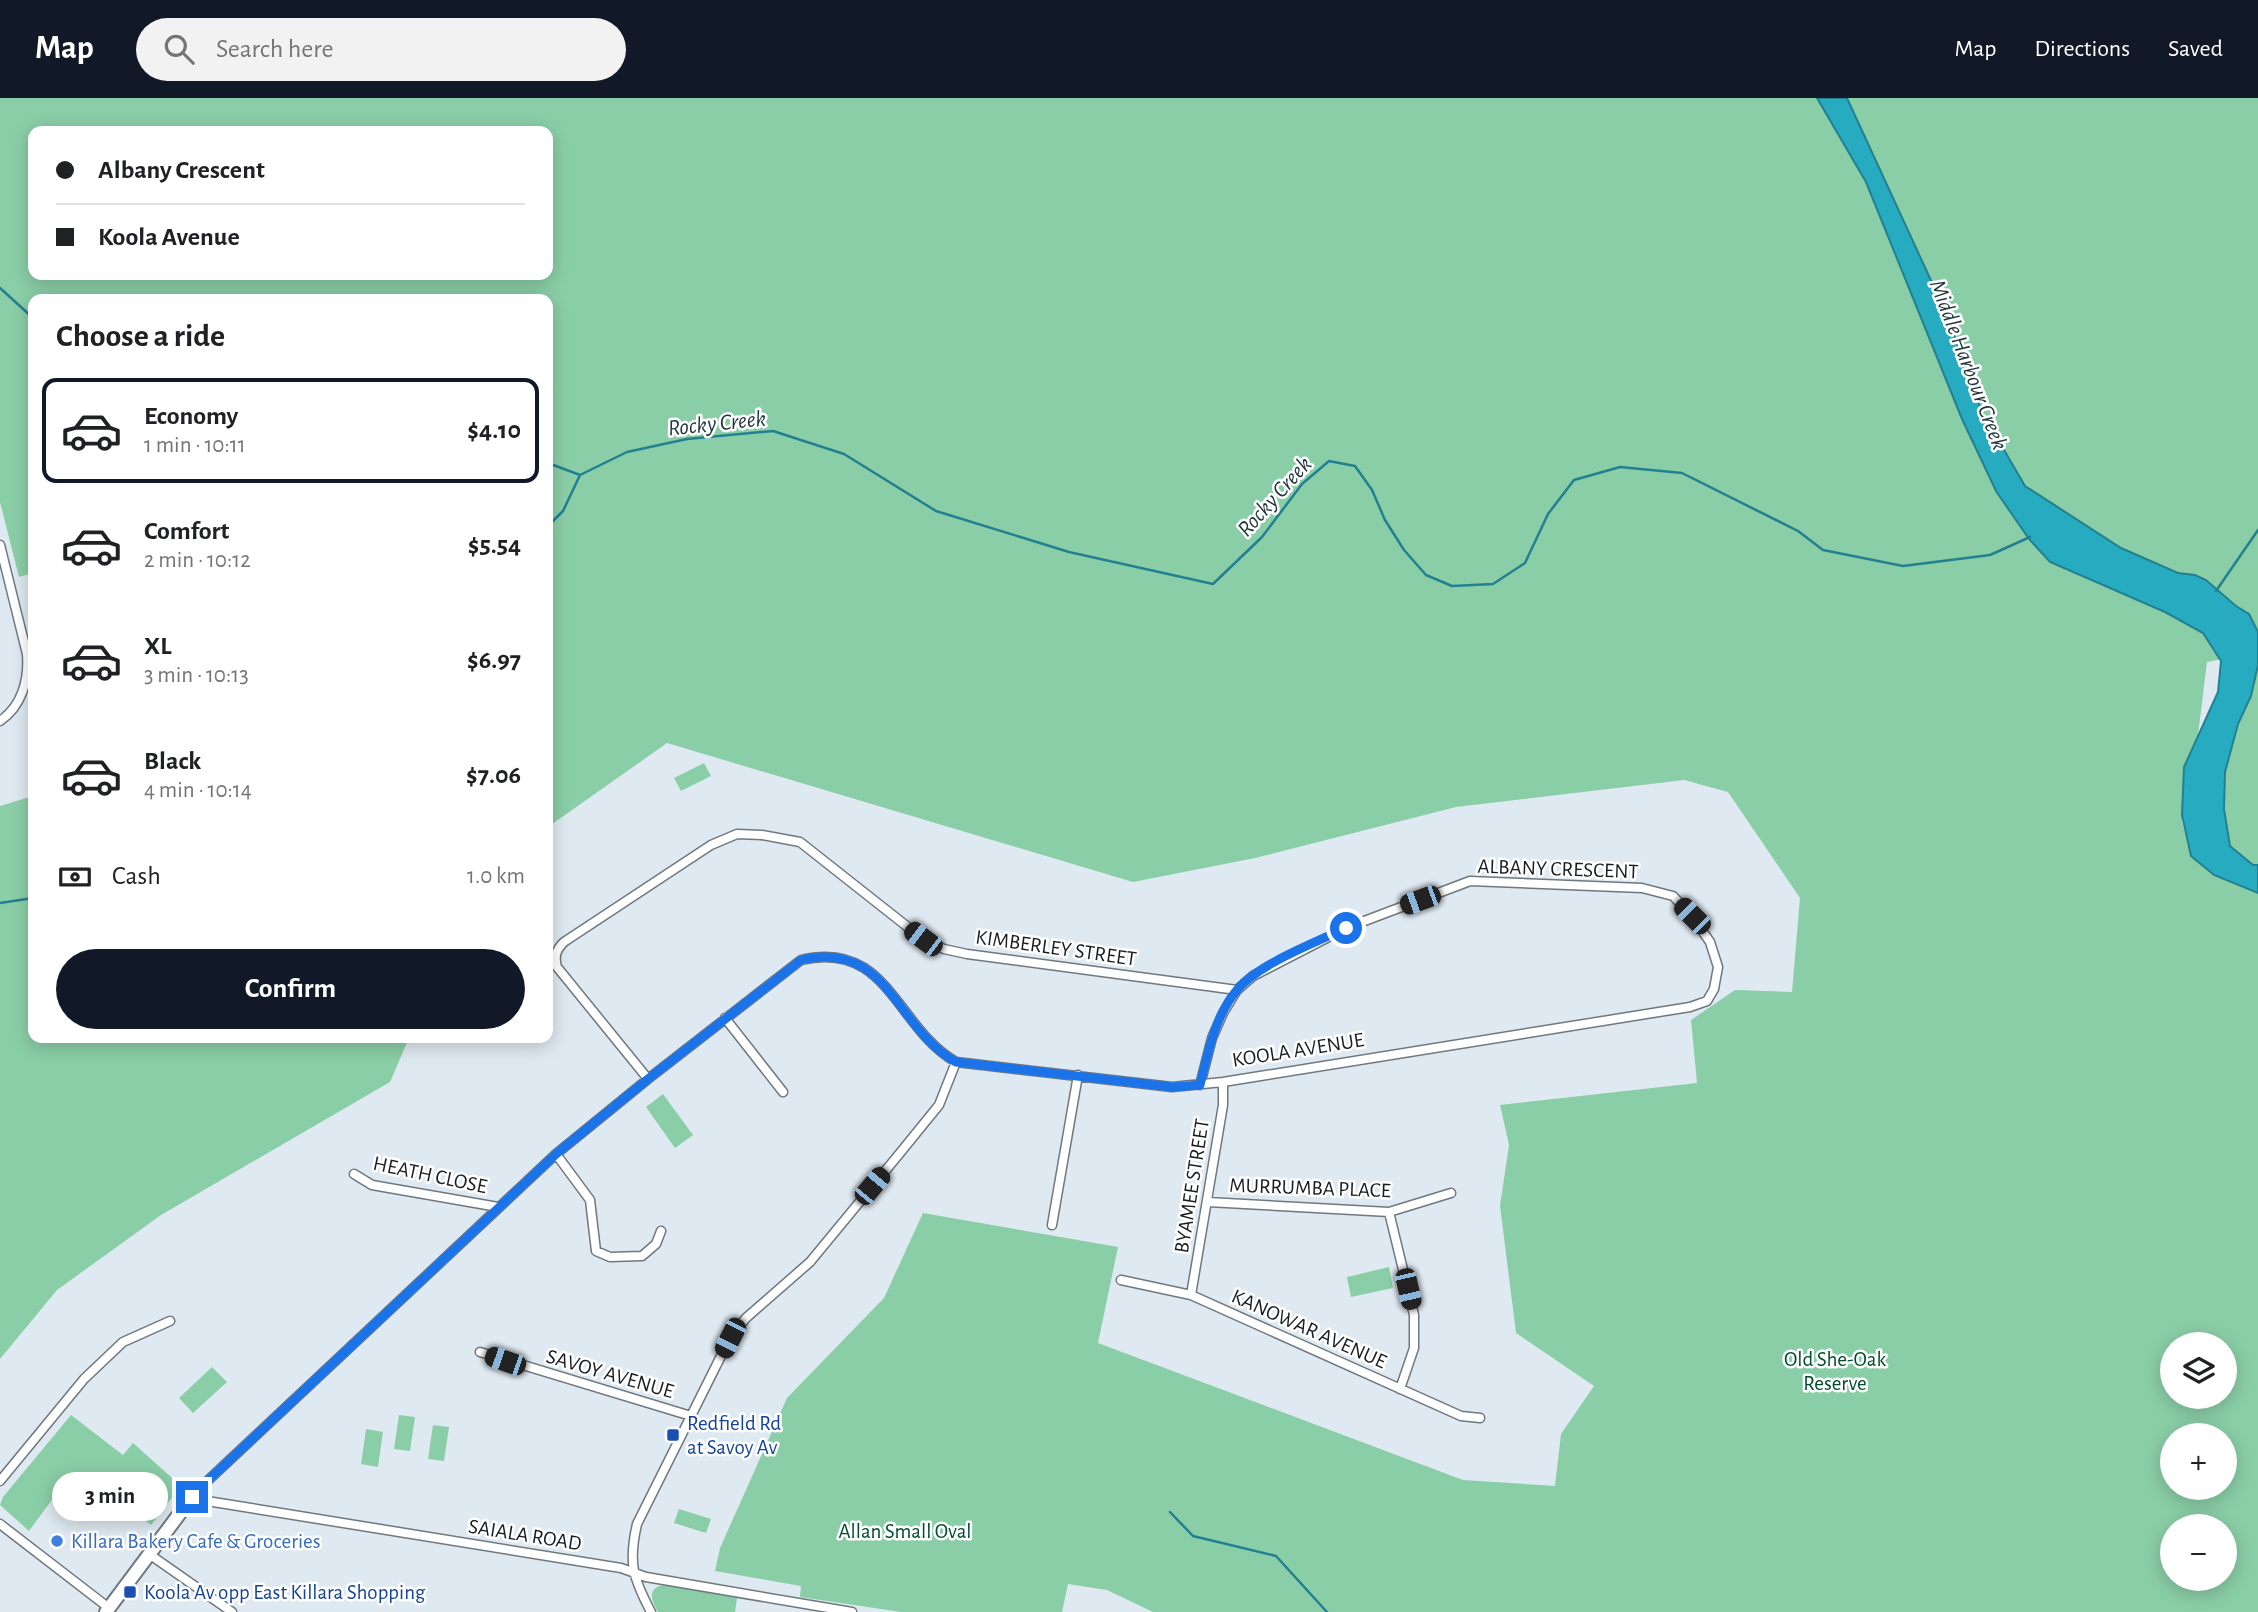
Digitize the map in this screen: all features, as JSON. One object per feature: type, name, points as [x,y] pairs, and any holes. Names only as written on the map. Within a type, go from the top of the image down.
[{"type":"street","points":[[0,545],[27,654],[28,668],[21,696],[0,721]]},
{"type":"street","name":"KIMBERLEY STREET","points":[[648,1079],[557,967],[554,957],[564,942],[711,845],[737,834],[762,835],[800,842],[923,939],[944,949],[1237,990]]},
{"type":"street","name":"ALBANY CRESCENT","points":[[1200,1085],[1212,1038],[1237,990],[1268,967],[1346,928],[1470,881],[1642,888],[1673,896],[1692,916],[1710,942],[1718,967],[1714,989],[1707,1001]]},
{"type":"street","points":[[0,1524],[107,1610],[202,1486],[556,1154],[801,960],[830,955],[858,963],[871,972],[939,1052],[956,1062],[939,1104],[900,1153],[810,1262],[746,1318],[730,1338],[637,1524],[631,1559],[632,1573],[651,1612]]},
{"type":"street","name":"KOOLA AVENUE","points":[[956,1062],[1172,1087],[1200,1085],[1575,1027],[1690,1007],[1707,1001]]},
{"type":"street","points":[[725,1018],[783,1092]]},
{"type":"street","points":[[1052,1225],[1078,1075]]},
{"type":"street","name":"BYAMEE STREET","points":[[1191,1295],[1223,1105],[1223,1082]]},
{"type":"street","points":[[556,1154],[590,1200],[596,1251],[610,1256],[642,1256],[656,1244],[661,1231]]},
{"type":"street","name":"HEATH CLOSE","points":[[354,1174],[372,1185],[498,1207]]},
{"type":"street","name":"MURRUMBA PLACE","points":[[1208,1202],[1390,1212],[1451,1193]]},
{"type":"street","points":[[1390,1212],[1414,1315],[1414,1348],[1400,1389]]},
{"type":"street","name":"KANOWAR AVENUE","points":[[1121,1280],[1191,1295],[1461,1416],[1480,1418]]},
{"type":"street","points":[[0,1481],[84,1379],[122,1342],[170,1321]]},
{"type":"street","name":"SAVOY AVENUE","points":[[480,1352],[691,1416]]},
{"type":"street","name":"SAIALA ROAD","points":[[192,1497],[232,1506],[621,1568],[632,1573],[852,1612]]},
{"type":"street","points":[[149,1554],[232,1612]]},
{"type":"green space","points":[[0,98],[2258,98],[2258,652],[2207,662],[2198,735],[2184,767],[2182,822],[2192,856],[2214,875],[2258,893],[2258,1612],[1153,1612],[1107,1590],[1068,1584],[1062,1612],[901,1612],[800,1597],[801,1586],[715,1571],[720,1548],[787,1398],[884,1298],[923,1213],[1118,1247],[1098,1343],[1463,1480],[1555,1486],[1561,1434],[1594,1386],[1516,1333],[1500,1206],[1509,1145],[1500,1105],[1697,1083],[1691,1020],[1735,990],[1792,992],[1800,898],[1728,792],[1684,780],[1456,807],[1255,858],[1133,882],[667,743],[553,823],[553,294],[28,294],[28,574],[19,577],[0,502]]},
{"type":"green space","points":[[2258,665],[2258,865],[2253,865],[2230,846],[2224,809],[2225,772],[2238,723],[2251,696]]},
{"type":"green space","points":[[704,763],[711,776],[681,791],[674,778]]},
{"type":"green space","points":[[28,798],[28,1043],[407,1043],[390,1082],[161,1215],[57,1290],[0,1359],[0,806]]},
{"type":"green space","points":[[663,1094],[693,1135],[675,1148],[646,1107]]},
{"type":"green space","points":[[1389,1267],[1393,1288],[1351,1297],[1347,1277]]},
{"type":"green space","points":[[212,1367],[227,1382],[193,1413],[179,1398]]},
{"type":"green space","points":[[71,1415],[123,1455],[133,1443],[181,1486],[151,1525],[86,1476],[68,1478],[29,1531],[0,1505],[3,1497]]},
{"type":"green space","points":[[399,1415],[415,1417],[410,1451],[394,1449]]},
{"type":"green space","points":[[433,1425],[449,1427],[444,1461],[428,1459]]},
{"type":"green space","points":[[366,1429],[383,1432],[378,1467],[361,1464]]},
{"type":"green space","points":[[679,1509],[711,1519],[706,1533],[674,1523]]},
{"type":"green space","points":[[663,1585],[737,1598],[735,1612],[658,1612],[652,1600],[652,1592]]},
{"type":"water","points":[[1817,98],[1847,98],[1946,313],[1982,412],[2025,486],[2121,548],[2178,573],[2195,575],[2206,580],[2249,614],[2258,632],[2258,665],[2251,696],[2238,724],[2225,772],[2224,809],[2230,846],[2253,865],[2258,865],[2258,893],[2214,875],[2191,856],[2182,815],[2184,767],[2218,692],[2221,661],[2203,633],[2165,612],[2050,562],[2029,539],[1996,491],[1962,419],[1866,182]]},
{"type":"waterway","points":[[0,288],[28,313]]},
{"type":"waterway","name":"Rocky Creek","points":[[553,521],[563,511],[580,475],[627,452],[687,439],[773,431],[844,454],[936,511],[1069,552],[1213,584],[1262,537],[1302,484],[1329,461],[1355,466],[1372,490],[1385,520],[1404,550],[1426,575],[1452,586],[1493,584],[1525,563],[1548,514],[1574,480],[1620,467],[1682,473],[1798,531],[1823,550],[1903,566],[1990,555],[2030,537]]},
{"type":"waterway","points":[[553,465],[580,475]]},
{"type":"waterway","points":[[2216,591],[2258,530]]},
{"type":"waterway","name":"Rocky Creek","points":[[0,903],[28,899]]},
{"type":"waterway","points":[[1170,1512],[1193,1536],[1276,1556],[1327,1612]]},
{"type":"place","name":"Redfield Rd at Savoy Av","points":[[673,1435]]},
{"type":"place","name":"Killara Bakery Cafe & Groceries","points":[[57,1541]]},
{"type":"place","name":"Koola Av opp East Killara Shopping","points":[[130,1592]]},
{"type":"route","points":[[192,1497],[556,1154],[772,980],[801,960],[830,955],[858,963],[882,982],[929,1042],[956,1062],[1172,1087],[1200,1085],[1212,1038],[1223,1013],[1237,990],[1252,976],[1346,928]]},
{"type":"water label","name":"Middle Harbour Creek","points":[[1968,365]]},
{"type":"park label","name":"Old She-Oak Reserve","points":[[1835,1371]]},
{"type":"park label","name":"Allan Small Oval","points":[[905,1531]]}]
